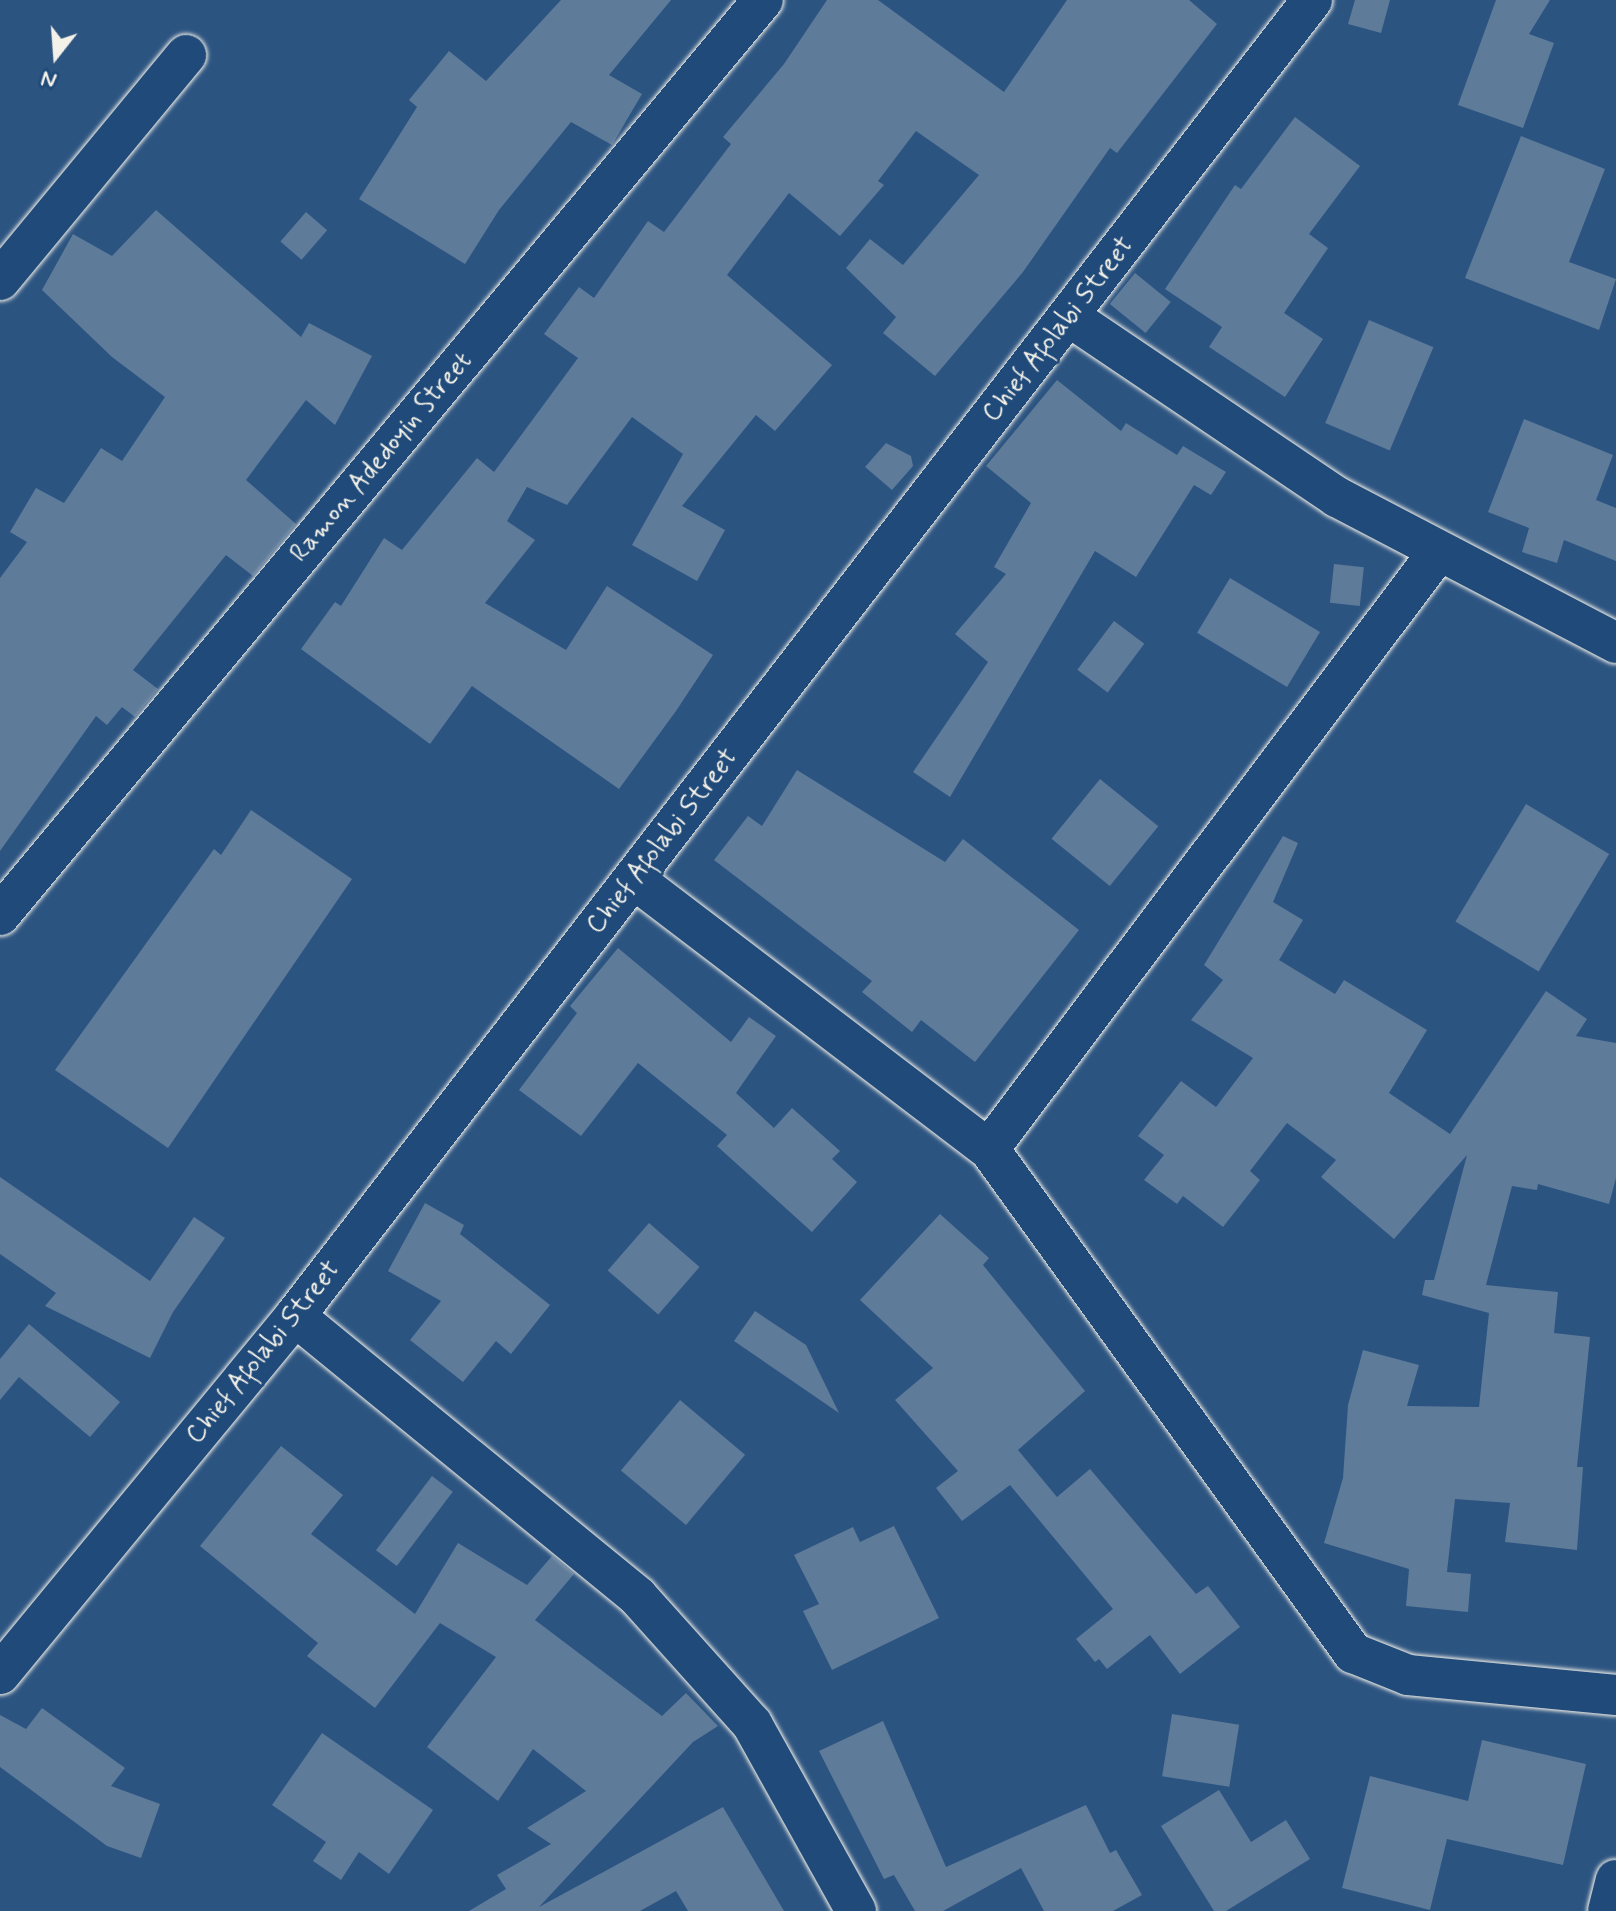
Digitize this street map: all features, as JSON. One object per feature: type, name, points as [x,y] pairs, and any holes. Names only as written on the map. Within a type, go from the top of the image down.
[{"type":"street","name":"Ramon Adedoyin Street","points":[[0,915],[763,0]]},
{"type":"street","name":"Chief Afolabi Street","points":[[0,1674],[295,1316],[1312,0]]},
{"type":"street","points":[[0,280],[186,55]]},
{"type":"street","points":[[1070,317],[1337,497],[1616,643]]},
{"type":"street","points":[[989,1149],[1438,552]]},
{"type":"street","points":[[634,879],[989,1149],[1353,1653],[1408,1675],[1616,1695]]},
{"type":"street","points":[[295,1316],[638,1597],[752,1724],[856,1911]]},
{"type":"street","points":[[1608,1911],[1616,1880]]},
{"type":"building","points":[[561,0],[671,0],[609,75],[642,94],[612,145],[571,122],[499,210],[465,264],[359,199],[417,107],[409,100],[449,51],[486,81]]},
{"type":"building","points":[[827,0],[878,0],[1004,92],[1067,0],[1189,0],[1217,24],[1117,153],[1110,148],[1023,272],[935,376],[883,333],[896,317],[846,268],[870,239],[903,265],[979,175],[916,131],[878,181],[884,185],[840,236],[789,193],[727,275],[832,365],[775,431],[756,415],[682,506],[725,530],[697,581],[632,545],[683,454],[632,417],[567,505],[527,487],[507,521],[535,540],[485,603],[566,650],[607,586],[713,655],[619,789],[472,686],[430,744],[301,649],[335,602],[341,606],[384,538],[402,550],[477,458],[494,472],[578,358],[544,334],[579,287],[594,298],[648,221],[664,232],[731,144],[723,137],[784,64]]},
{"type":"building","points":[[1355,0],[1390,0],[1381,33],[1348,24]]},
{"type":"building","points":[[1496,0],[1550,0],[1529,34],[1554,43],[1523,128],[1458,105]]},
{"type":"building","points":[[1295,117],[1360,166],[1309,234],[1328,248],[1284,313],[1323,339],[1285,397],[1209,347],[1222,327],[1165,289],[1235,185],[1241,189]]},
{"type":"building","points":[[1521,136],[1605,169],[1569,262],[1616,279],[1599,330],[1465,278]]},
{"type":"building","points":[[156,210],[301,337],[309,323],[372,356],[335,425],[306,400],[246,480],[296,524],[253,576],[226,555],[133,670],[158,689],[135,717],[122,707],[107,725],[96,716],[0,851],[0,578],[27,542],[10,532],[36,488],[64,503],[101,448],[122,461],[165,397],[112,357],[42,290],[73,234],[112,256]]},
{"type":"building","points":[[306,212],[327,230],[302,260],[280,241]]},
{"type":"building","points":[[1135,273],[1171,302],[1146,333],[1110,304]]},
{"type":"building","points":[[1369,320],[1433,347],[1390,450],[1325,423]]},
{"type":"building","points":[[1057,380],[1121,431],[1126,423],[1177,455],[1183,446],[1226,472],[1211,495],[1194,485],[1136,577],[1095,551],[950,797],[913,772],[988,662],[955,634],[1006,574],[994,567],[1031,503],[986,466]]},
{"type":"building","points":[[1524,419],[1613,455],[1596,500],[1616,508],[1616,561],[1564,540],[1557,563],[1522,552],[1529,528],[1488,512]]},
{"type":"building","points":[[886,443],[911,456],[913,466],[892,490],[865,467]]},
{"type":"building","points":[[1334,564],[1364,567],[1360,606],[1330,603]]},
{"type":"building","points":[[1230,578],[1320,632],[1287,687],[1197,633]]},
{"type":"building","points":[[1114,621],[1144,644],[1108,693],[1077,670]]},
{"type":"building","points":[[797,770],[945,862],[963,839],[1079,930],[975,1062],[921,1020],[912,1032],[862,992],[872,981],[714,860],[748,816],[762,826]]},
{"type":"building","points":[[1100,779],[1158,826],[1110,886],[1052,839]]},
{"type":"building","points":[[1526,804],[1609,854],[1539,971],[1455,921]]},
{"type":"building","points":[[251,810],[352,879],[168,1148],[55,1070],[214,849],[221,855]]},
{"type":"building","points":[[1283,836],[1298,843],[1273,902],[1303,920],[1279,960],[1335,994],[1344,980],[1427,1030],[1389,1093],[1450,1134],[1546,991],[1587,1019],[1576,1036],[1616,1043],[1616,1178],[1609,1204],[1538,1184],[1537,1190],[1512,1186],[1486,1285],[1558,1292],[1554,1333],[1590,1337],[1577,1467],[1583,1467],[1577,1550],[1505,1542],[1510,1503],[1455,1499],[1447,1572],[1471,1574],[1468,1612],[1406,1606],[1409,1569],[1324,1543],[1343,1478],[1348,1405],[1363,1350],[1419,1365],[1407,1406],[1479,1407],[1489,1313],[1422,1295],[1425,1280],[1434,1280],[1467,1155],[1394,1239],[1321,1177],[1336,1160],[1287,1123],[1250,1171],[1260,1180],[1223,1227],[1183,1196],[1177,1204],[1144,1180],[1164,1155],[1138,1136],[1181,1081],[1216,1107],[1253,1058],[1191,1020],[1223,980],[1204,965]]},
{"type":"building","points":[[618,948],[731,1042],[749,1017],[776,1036],[736,1093],[774,1128],[792,1108],[840,1151],[832,1159],[857,1182],[812,1232],[717,1146],[727,1135],[638,1063],[581,1136],[519,1090],[577,1013],[570,1006]]},
{"type":"building","points":[[0,1177],[150,1281],[194,1217],[225,1238],[173,1312],[150,1358],[45,1306],[56,1293],[0,1254]]},
{"type":"building","points":[[425,1203],[464,1225],[460,1234],[550,1305],[511,1354],[496,1341],[463,1382],[410,1340],[441,1301],[388,1271]]},
{"type":"building","points":[[940,1214],[989,1258],[983,1265],[1085,1391],[1018,1450],[1057,1497],[1090,1469],[1196,1594],[1208,1586],[1240,1627],[1180,1674],[1150,1635],[1107,1669],[1099,1659],[1095,1662],[1076,1639],[1113,1609],[1010,1485],[962,1521],[936,1488],[958,1471],[895,1400],[933,1368],[860,1300]]},
{"type":"building","points":[[649,1223],[700,1267],[658,1315],[608,1271]]},
{"type":"building","points":[[755,1311],[806,1345],[839,1413],[734,1341]]},
{"type":"building","points":[[29,1324],[120,1402],[90,1437],[19,1377],[0,1400],[0,1359]]},
{"type":"building","points":[[680,1400],[745,1455],[686,1525],[621,1470]]},
{"type":"building","points":[[281,1446],[343,1495],[311,1534],[415,1614],[458,1543],[527,1585],[552,1556],[574,1574],[535,1620],[662,1716],[686,1693],[718,1726],[693,1742],[539,1907],[723,1807],[784,1911],[688,1911],[676,1891],[640,1911],[469,1911],[506,1889],[497,1875],[551,1844],[527,1828],[586,1791],[533,1749],[498,1801],[427,1747],[496,1657],[440,1623],[375,1708],[307,1656],[318,1643],[200,1546]]},
{"type":"building","points":[[432,1476],[453,1492],[397,1566],[376,1550]]},
{"type":"building","points":[[894,1526],[939,1618],[832,1670],[803,1611],[819,1604],[794,1555],[853,1527],[860,1542]]},
{"type":"building","points":[[42,1708],[125,1768],[111,1786],[160,1804],[141,1858],[107,1846],[0,1767],[0,1715],[26,1729]]},
{"type":"building","points":[[1172,1714],[1239,1725],[1229,1787],[1162,1776]]},
{"type":"building","points":[[883,1721],[946,1867],[1086,1805],[1110,1853],[1116,1850],[1142,1895],[1113,1911],[1044,1911],[1021,1868],[943,1911],[915,1911],[894,1875],[884,1879],[819,1751]]},
{"type":"building","points":[[322,1733],[433,1810],[389,1874],[359,1852],[341,1880],[313,1861],[326,1842],[272,1805]]},
{"type":"building","points":[[1482,1740],[1586,1764],[1563,1865],[1447,1839],[1430,1910],[1342,1888],[1370,1776],[1468,1801]]},
{"type":"building","points":[[1219,1790],[1251,1842],[1286,1820],[1310,1859],[1226,1911],[1214,1911],[1161,1826]]}]
